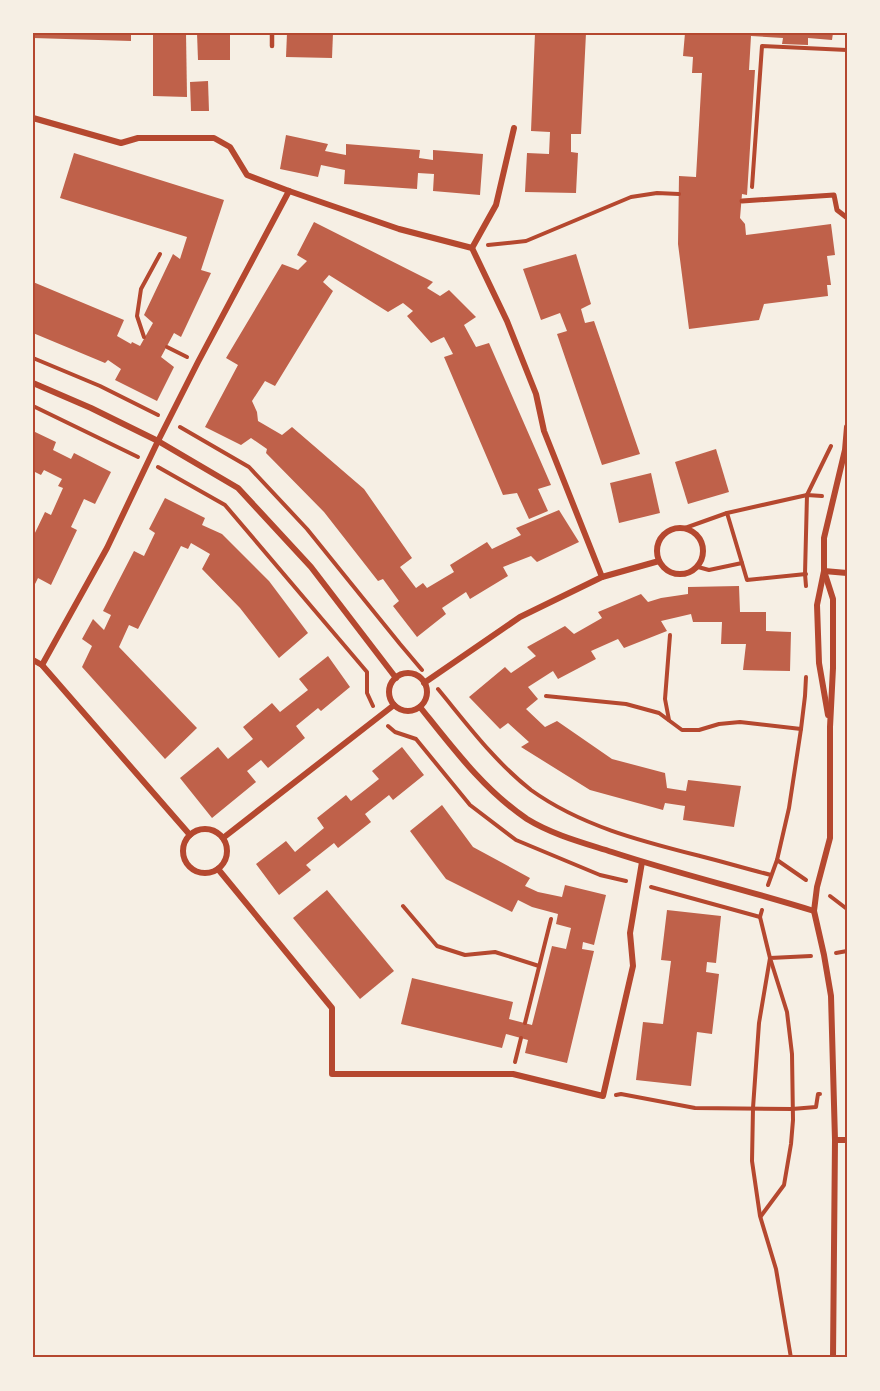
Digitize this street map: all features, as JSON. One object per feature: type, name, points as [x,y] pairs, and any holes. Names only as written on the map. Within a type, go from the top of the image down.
[{"type":"street","points":[[33,118],[121,143],[138,138],[214,138],[230,147],[246,175],[399,229],[472,248],[507,321],[536,394],[544,430],[602,576]]},
{"type":"street","points":[[472,248],[496,206],[514,128]]},
{"type":"street","points":[[42,664],[106,548],[168,420],[289,191]]},
{"type":"street","points":[[742,201],[834,195],[837,210],[846,217]]},
{"type":"street","points":[[33,383],[158,441],[238,488],[312,567],[396,678]]},
{"type":"street","points":[[830,727],[819,663],[817,605],[824,571],[824,538],[845,450],[847,427]]},
{"type":"street","points":[[685,528],[692,530],[702,540],[704,554],[698,567],[692,572],[677,574],[669,572],[659,561],[657,554],[659,539],[670,529],[685,528]]},
{"type":"street","points":[[427,681],[520,617],[602,576],[659,561]]},
{"type":"street","points":[[824,571],[847,573]]},
{"type":"street","points":[[824,571],[833,599],[830,838],[817,887],[814,911],[831,996],[835,1140],[833,1358]]},
{"type":"street","points":[[33,660],[42,664],[190,835]]},
{"type":"street","points":[[412,674],[427,681],[427,693],[420,707],[404,711],[394,705],[389,694],[396,678],[412,674]]},
{"type":"street","points":[[223,838],[394,705]]},
{"type":"street","points":[[420,707],[473,772],[528,819],[558,834],[814,911]]},
{"type":"street","points":[[204,829],[218,833],[223,838],[227,858],[212,873],[197,872],[186,862],[183,855],[184,848],[190,835],[204,829]]},
{"type":"street","points":[[218,869],[332,1008],[332,1074],[513,1074],[603,1096],[633,966],[630,933],[642,861]]},
{"type":"street","points":[[835,1140],[847,1140]]},
{"type":"lane","points":[[272,33],[272,46]]},
{"type":"path","points":[[751,200],[762,46],[847,50]]},
{"type":"path","points":[[472,248],[526,240],[631,197],[679,194]]},
{"type":"path","points":[[144,338],[137,316],[141,289],[160,254]]},
{"type":"path","points":[[167,347],[198,362]]},
{"type":"path","points":[[33,358],[100,386],[168,420],[249,467],[307,529],[427,681],[491,754],[530,789],[557,807],[586,821],[641,841],[771,875]]},
{"type":"path","points":[[685,528],[727,513],[807,495],[834,497]]},
{"type":"path","points":[[727,513],[747,580],[805,574]]},
{"type":"path","points":[[698,567],[709,570],[742,563]]},
{"type":"path","points":[[669,721],[665,699],[670,635]]},
{"type":"path","points":[[546,696],[626,704],[659,713],[682,730],[699,730],[719,724],[740,722],[801,729]]},
{"type":"path","points":[[832,898],[847,909]]},
{"type":"path","points":[[403,906],[436,946],[465,955],[495,952],[539,966]]},
{"type":"path","points":[[760,917],[787,1012],[792,1054],[791,1144],[784,1185],[760,1216]]},
{"type":"path","points":[[525,1023],[551,919]]},
{"type":"path","points":[[770,958],[824,955],[847,951]]},
{"type":"path","points":[[770,958],[759,1023],[752,1161],[760,1216],[776,1269],[791,1358]]},
{"type":"path","points":[[513,1074],[520,1038]]},
{"type":"path","points":[[603,1096],[621,1094],[695,1108],[792,1109],[816,1107],[818,1094],[834,1094]]},
{"type":"building","points":[[33,33],[131,33],[131,41],[33,38]]},
{"type":"building","points":[[153,33],[186,33],[187,97],[153,96]]},
{"type":"building","points":[[197,33],[230,33],[230,60],[198,60]]},
{"type":"building","points":[[287,33],[333,33],[332,58],[286,57]]},
{"type":"building","points":[[535,33],[586,33],[581,134],[571,134],[571,152],[578,153],[576,193],[525,192],[527,153],[549,154],[550,132],[531,131]]},
{"type":"building","points":[[685,33],[833,33],[832,40],[808,38],[808,45],[782,44],[783,38],[751,36],[749,70],[755,70],[747,195],[742,194],[740,218],[745,224],[746,235],[831,224],[835,255],[827,256],[831,285],[827,285],[828,296],[764,304],[759,320],[689,329],[678,244],[679,176],[696,177],[702,73],[692,73],[693,57],[683,56]]},
{"type":"building","points":[[208,81],[209,111],[191,111],[190,82]]},
{"type":"building","points":[[286,135],[328,144],[325,151],[346,155],[346,144],[420,150],[419,158],[433,160],[433,150],[483,154],[480,195],[433,191],[434,174],[418,173],[417,189],[344,184],[345,170],[321,165],[318,177],[280,169]]},
{"type":"building","points":[[74,153],[224,200],[201,270],[211,273],[181,337],[174,333],[161,357],[174,367],[157,401],[115,380],[121,369],[108,360],[105,363],[33,333],[33,282],[124,320],[117,336],[140,346],[153,323],[144,315],[173,254],[180,259],[187,237],[60,198]]},
{"type":"building","points":[[314,222],[433,282],[427,288],[440,296],[449,290],[476,317],[464,325],[476,347],[489,343],[551,485],[538,489],[548,511],[529,519],[517,493],[503,495],[444,357],[453,354],[444,337],[431,343],[407,316],[413,311],[403,303],[388,312],[329,275],[323,282],[333,291],[275,386],[265,381],[252,401],[258,421],[282,435],[292,427],[364,489],[412,558],[400,567],[416,588],[423,583],[427,588],[454,572],[450,565],[487,542],[492,549],[521,535],[516,528],[559,510],[579,542],[537,562],[531,556],[503,567],[508,576],[470,599],[466,592],[442,608],[446,614],[417,637],[393,606],[399,601],[383,579],[378,581],[324,512],[266,453],[267,449],[251,438],[241,445],[205,427],[238,365],[226,358],[282,264],[298,270],[307,261],[297,255]]},
{"type":"building","points":[[576,254],[591,304],[581,309],[585,323],[594,321],[640,454],[602,465],[557,334],[567,331],[560,313],[541,320],[523,269]]},
{"type":"building","points":[[33,431],[56,442],[53,450],[71,459],[74,453],[111,472],[95,504],[84,499],[71,527],[77,530],[51,585],[38,578],[33,588],[33,537],[45,512],[51,515],[63,488],[58,486],[62,479],[44,470],[41,475],[33,471]]},
{"type":"building","points":[[716,449],[729,492],[688,504],[675,462]]},
{"type":"building","points":[[651,473],[660,513],[619,523],[610,483]]},
{"type":"building","points":[[165,498],[205,518],[202,525],[222,534],[269,581],[308,633],[279,658],[240,608],[202,569],[210,554],[191,543],[188,549],[181,546],[138,629],[129,625],[119,647],[197,728],[165,759],[82,667],[92,646],[82,639],[93,619],[104,630],[111,615],[103,611],[134,551],[144,556],[155,533],[149,529]]},
{"type":"building","points":[[739,586],[740,612],[766,612],[766,631],[791,632],[790,671],[743,670],[746,644],[721,644],[722,622],[693,622],[691,614],[661,621],[667,631],[624,648],[618,639],[591,651],[596,659],[558,679],[553,671],[528,687],[538,699],[526,709],[545,727],[557,721],[612,759],[665,773],[667,788],[686,791],[688,780],[741,786],[734,827],[683,820],[685,806],[665,803],[663,810],[590,790],[521,747],[529,742],[508,723],[500,729],[469,697],[505,667],[511,673],[536,656],[527,647],[565,626],[574,634],[602,618],[598,612],[641,594],[648,602],[688,594],[688,587]]},
{"type":"building","points":[[328,656],[350,687],[321,711],[318,708],[296,726],[305,738],[268,768],[261,760],[247,771],[256,782],[212,818],[180,778],[218,747],[228,759],[253,739],[243,727],[272,703],[280,712],[308,690],[299,679]]},
{"type":"building","points":[[402,747],[424,775],[393,800],[389,795],[365,814],[371,822],[338,848],[334,843],[306,865],[311,870],[279,895],[256,864],[286,841],[295,852],[324,828],[317,818],[346,795],[351,801],[379,779],[372,771]]},
{"type":"building","points":[[442,805],[473,847],[530,878],[525,886],[538,892],[562,897],[565,885],[606,895],[594,945],[583,942],[582,949],[594,951],[567,1063],[525,1053],[528,1040],[506,1034],[502,1048],[401,1024],[412,978],[513,1002],[509,1019],[532,1025],[552,946],[566,949],[571,928],[556,924],[558,914],[532,907],[518,900],[512,912],[446,879],[410,831]]},
{"type":"building","points":[[327,890],[394,971],[360,999],[293,918]]},
{"type":"building","points":[[667,910],[721,916],[716,963],[707,962],[706,972],[719,974],[712,1034],[697,1032],[691,1086],[636,1080],[643,1022],[663,1024],[671,961],[661,960]]}]
